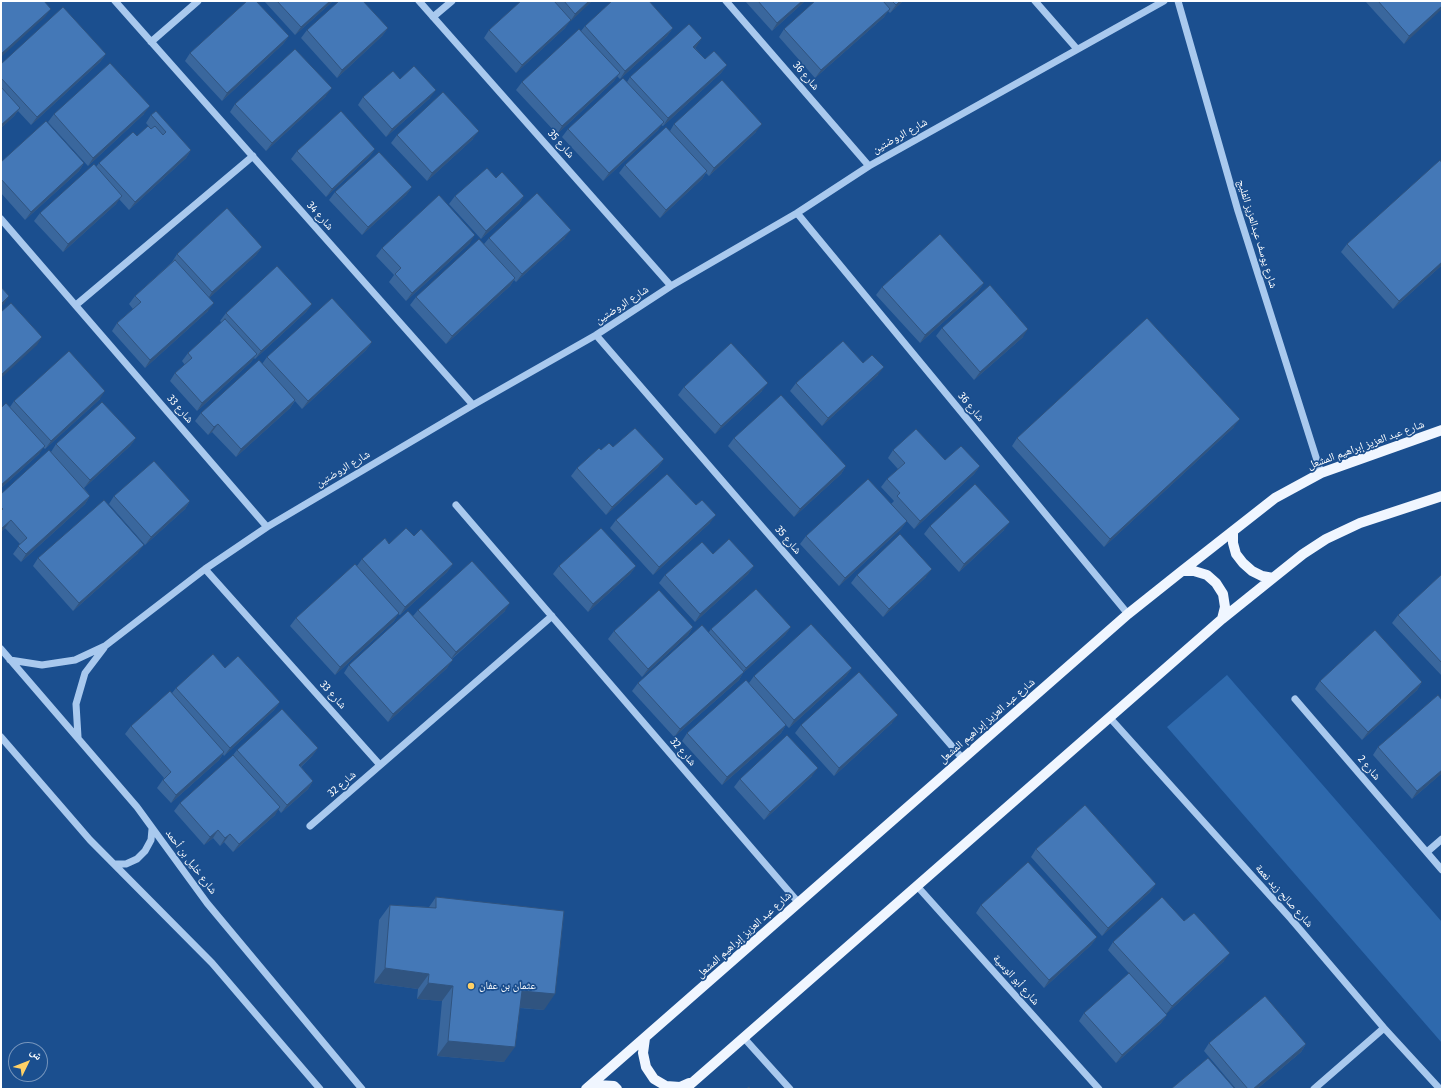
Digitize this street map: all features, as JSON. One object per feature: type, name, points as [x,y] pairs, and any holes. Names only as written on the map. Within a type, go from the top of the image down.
[{"type":"main road","name":"شارع عبد العزيز إبراهيم المشعل","points":[[586,1089],[1128,614],[1275,498],[1321,473],[1442,430]]},
{"type":"main road","points":[[684,1089],[1222,619],[1273,578],[1304,554],[1326,540],[1360,523],[1442,496]]},
{"type":"main road","points":[[1233,531],[1233,543],[1236,554],[1243,564],[1262,576],[1273,578]]},
{"type":"main road","points":[[1182,571],[1194,571],[1206,575],[1216,583],[1223,594],[1224,607],[1222,619]]},
{"type":"main road","points":[[645,1038],[643,1053],[646,1067],[654,1078],[666,1086],[680,1087],[693,1082]]},
{"type":"main road","points":[[589,1089],[597,1085],[614,1086],[618,1089]]},
{"type":"street","name":"شارع 34","points":[[115,1],[473,405]]},
{"type":"street","points":[[151,42],[198,1]]},
{"type":"street","name":"شارع 35","points":[[419,1],[672,286]]},
{"type":"street","points":[[433,17],[452,1]]},
{"type":"street","name":"شارع 36","points":[[726,1],[869,166]]},
{"type":"street","points":[[1034,1],[1077,49]]},
{"type":"street","name":"شارع الروضتين","points":[[10,660],[42,665],[75,660],[105,646],[205,569],[267,527],[473,405],[596,335],[672,286],[797,213],[869,166],[1164,1]]},
{"type":"street","name":"شارع يوسف عبدالعزيز الفليج","points":[[1178,1],[1238,211],[1321,473]]},
{"type":"street","points":[[76,305],[253,156]]},
{"type":"street","name":"شارع 36","points":[[797,213],[1128,614]]},
{"type":"street","name":"شارع 33","points":[[1,218],[267,527]]},
{"type":"street","name":"شارع 35","points":[[596,335],[963,759]]},
{"type":"street","name":"شارع 32","points":[[456,505],[798,902]]},
{"type":"street","name":"شارع 33","points":[[205,569],[380,765]]},
{"type":"street","name":"شارع 32","points":[[310,826],[552,616]]},
{"type":"street","name":"شارع الروضتين","points":[[78,737],[76,704],[85,673],[105,646]]},
{"type":"street","name":"شارع خليل بن أحمد","points":[[1,649],[137,807],[207,903],[362,1089]]},
{"type":"street","name":"شارع 2","points":[[1295,699],[1442,870]]},
{"type":"street","name":"شارع صالح زيد نعمة","points":[[1110,718],[1291,919],[1384,1028],[1440,1089]]},
{"type":"street","points":[[1,737],[90,840],[212,963],[320,1089]]},
{"type":"street","points":[[115,864],[126,864],[137,859],[145,851],[151,840],[152,828]]},
{"type":"street","points":[[1427,852],[1442,839]]},
{"type":"street","name":"شارع أبو الوسية","points":[[918,886],[1098,1089]]},
{"type":"street","points":[[1314,1089],[1384,1028]]},
{"type":"street","points":[[744,1038],[790,1089]]},
{"type":"shaded area","points":[[1227,675],[1442,922],[1442,1043],[1167,727]]},
{"type":"building","points":[[1,1],[44,1],[51,9],[1,54]]},
{"type":"building","points":[[247,1],[256,1],[289,36],[227,93],[190,53]]},
{"type":"building","points":[[277,1],[330,1],[301,27]]},
{"type":"building","points":[[339,1],[363,1],[388,28],[342,70],[307,30]]},
{"type":"building","points":[[521,1],[554,1],[571,20],[522,65],[489,30]]},
{"type":"building","points":[[564,1],[589,1],[575,14]]},
{"type":"building","points":[[612,1],[649,1],[673,28],[625,71],[585,26]]},
{"type":"building","points":[[758,1],[802,1],[777,23]]},
{"type":"building","points":[[815,1],[883,1],[890,9],[821,70],[784,29]]},
{"type":"building","points":[[892,1],[900,1],[896,5]]},
{"type":"building","points":[[1378,1],[1442,1],[1442,6],[1409,36]]},
{"type":"building","points":[[63,7],[106,54],[37,117],[1,78],[1,64]]},
{"type":"building","points":[[689,24],[702,38],[693,47],[705,59],[714,51],[727,65],[668,118],[630,77]]},
{"type":"building","points":[[579,29],[620,73],[562,126],[522,82]]},
{"type":"building","points":[[295,49],[332,88],[272,143],[235,104]]},
{"type":"building","points":[[110,63],[150,106],[93,158],[54,114]]},
{"type":"building","points":[[414,66],[436,90],[392,129],[363,97],[393,71],[400,79]]},
{"type":"building","points":[[623,78],[664,122],[609,173],[568,129]]},
{"type":"building","points":[[722,80],[762,124],[714,168],[674,124]]},
{"type":"building","points":[[1,87],[20,108],[1,125]]},
{"type":"building","points":[[443,92],[479,131],[432,173],[397,135]]},
{"type":"building","points":[[156,111],[191,150],[135,202],[99,163],[133,132],[137,136],[148,126],[151,129],[155,126],[163,135],[166,132],[151,115]]},
{"type":"building","points":[[341,111],[375,149],[332,189],[297,151]]},
{"type":"building","points":[[46,121],[84,163],[31,212],[1,179],[1,162]]},
{"type":"building","points":[[666,127],[707,171],[666,210],[625,165]]},
{"type":"building","points":[[379,152],[412,187],[368,227],[335,192]]},
{"type":"building","points":[[1440,160],[1442,163],[1442,262],[1399,301],[1347,244]]},
{"type":"building","points":[[94,164],[122,196],[68,244],[40,213]]},
{"type":"building","points":[[487,168],[496,178],[502,172],[524,196],[486,231],[455,196]]},
{"type":"building","points":[[537,193],[571,230],[522,274],[489,238]]},
{"type":"building","points":[[439,195],[475,235],[412,293],[395,274],[401,268],[382,248]]},
{"type":"building","points":[[227,208],[262,247],[212,292],[177,254]]},
{"type":"building","points":[[940,234],[984,283],[925,335],[882,287]]},
{"type":"building","points":[[479,239],[515,278],[452,336],[416,297]]},
{"type":"building","points":[[175,260],[214,303],[150,360],[117,323],[141,302],[135,296]]},
{"type":"building","points":[[277,266],[312,304],[261,351],[226,313]]},
{"type":"building","points":[[990,285],[1028,329],[980,372],[942,328]]},
{"type":"building","points":[[1,287],[9,296],[1,304]]},
{"type":"building","points":[[332,298],[372,342],[308,401],[267,357]]},
{"type":"building","points":[[11,303],[42,337],[1,375],[1,312]]},
{"type":"building","points":[[1147,318],[1240,419],[1110,539],[1017,438]]},
{"type":"building","points":[[225,319],[257,354],[202,403],[175,373],[192,358],[188,353]]},
{"type":"building","points":[[843,341],[863,363],[872,355],[884,367],[828,418],[796,383]]},
{"type":"building","points":[[731,343],[768,383],[721,426],[684,387]]},
{"type":"building","points":[[69,351],[105,391],[51,441],[14,401]]},
{"type":"building","points":[[259,360],[295,400],[241,449],[218,424],[214,427],[201,413]]},
{"type":"building","points":[[781,395],[846,466],[800,509],[734,438]]},
{"type":"building","points":[[102,402],[136,438],[90,480],[56,444]]},
{"type":"building","points":[[6,403],[45,446],[1,485],[1,408]]},
{"type":"building","points":[[635,428],[664,459],[612,507],[577,468],[599,448],[601,450],[609,443],[613,447]]},
{"type":"building","points":[[916,429],[945,460],[961,446],[980,466],[920,521],[897,496],[900,493],[887,479],[905,463],[893,450]]},
{"type":"building","points":[[49,450],[90,496],[26,554],[18,546],[27,538],[11,520],[2,528],[1,527],[1,511],[3,509],[1,507],[1,494]]},
{"type":"building","points":[[154,461],[190,501],[151,537],[114,496]]},
{"type":"building","points":[[667,474],[696,505],[702,500],[716,515],[659,567],[616,520]]},
{"type":"building","points":[[868,479],[907,521],[845,578],[806,536]]},
{"type":"building","points":[[975,484],[1010,522],[964,564],[930,526]]},
{"type":"building","points":[[104,500],[144,545],[79,603],[38,558]]},
{"type":"building","points":[[406,528],[414,536],[421,529],[453,564],[405,607],[362,559],[385,538],[389,544]]},
{"type":"building","points":[[601,528],[636,566],[593,604],[559,566]]},
{"type":"building","points":[[900,534],[932,569],[889,609],[857,575]]},
{"type":"building","points":[[729,539],[754,566],[700,614],[665,575],[702,542],[713,554]]},
{"type":"building","points":[[472,561],[510,603],[456,652],[418,610]]},
{"type":"building","points":[[355,564],[399,613],[340,667],[296,618]]},
{"type":"building","points":[[1442,574],[1442,663],[1398,615]]},
{"type":"building","points":[[756,589],[791,627],[746,668],[711,629]]},
{"type":"building","points":[[659,590],[693,627],[648,669],[614,631]]},
{"type":"building","points":[[408,611],[453,660],[393,714],[349,665]]},
{"type":"building","points":[[811,624],[852,668],[794,720],[754,676]]},
{"type":"building","points":[[702,625],[744,672],[680,729],[638,683]]},
{"type":"building","points":[[1375,630],[1422,682],[1368,732],[1320,681]]},
{"type":"building","points":[[213,654],[225,668],[238,656],[280,702],[230,748],[176,688]]},
{"type":"building","points":[[859,672],[898,715],[839,768],[801,725]]},
{"type":"building","points":[[746,680],[786,725],[727,777],[687,733]]},
{"type":"building","points":[[170,691],[224,752],[176,795],[163,780],[171,772],[131,726]]},
{"type":"building","points":[[1438,695],[1442,700],[1442,770],[1417,791],[1378,747]]},
{"type":"building","points":[[282,709],[318,748],[299,765],[313,781],[287,805],[237,750]]},
{"type":"building","points":[[787,735],[818,768],[770,812],[740,779]]},
{"type":"building","points":[[233,755],[280,807],[239,844],[230,834],[225,838],[218,830],[210,837],[180,803]]},
{"type":"building","points":[[1085,805],[1156,884],[1108,928],[1036,849]]},
{"type":"building","points":[[1028,862],[1097,937],[1049,980],[981,905]]},
{"type":"building","name":"عثمان بن عفان","points":[[436,897],[564,911],[555,994],[522,991],[515,1047],[448,1041],[453,986],[428,983],[429,974],[385,968],[390,905],[436,908]]},
{"type":"building","points":[[1162,897],[1184,921],[1194,913],[1230,953],[1172,1006],[1113,942]]},
{"type":"building","points":[[1129,973],[1167,1015],[1122,1055],[1084,1013]]},
{"type":"building","points":[[1265,996],[1306,1044],[1253,1089],[1248,1089],[1209,1043]]},
{"type":"building","points":[[1208,1058],[1235,1089],[1171,1089]]},
{"type":"place","name":"عثمان بن عفان","points":[[471,986]]}]
